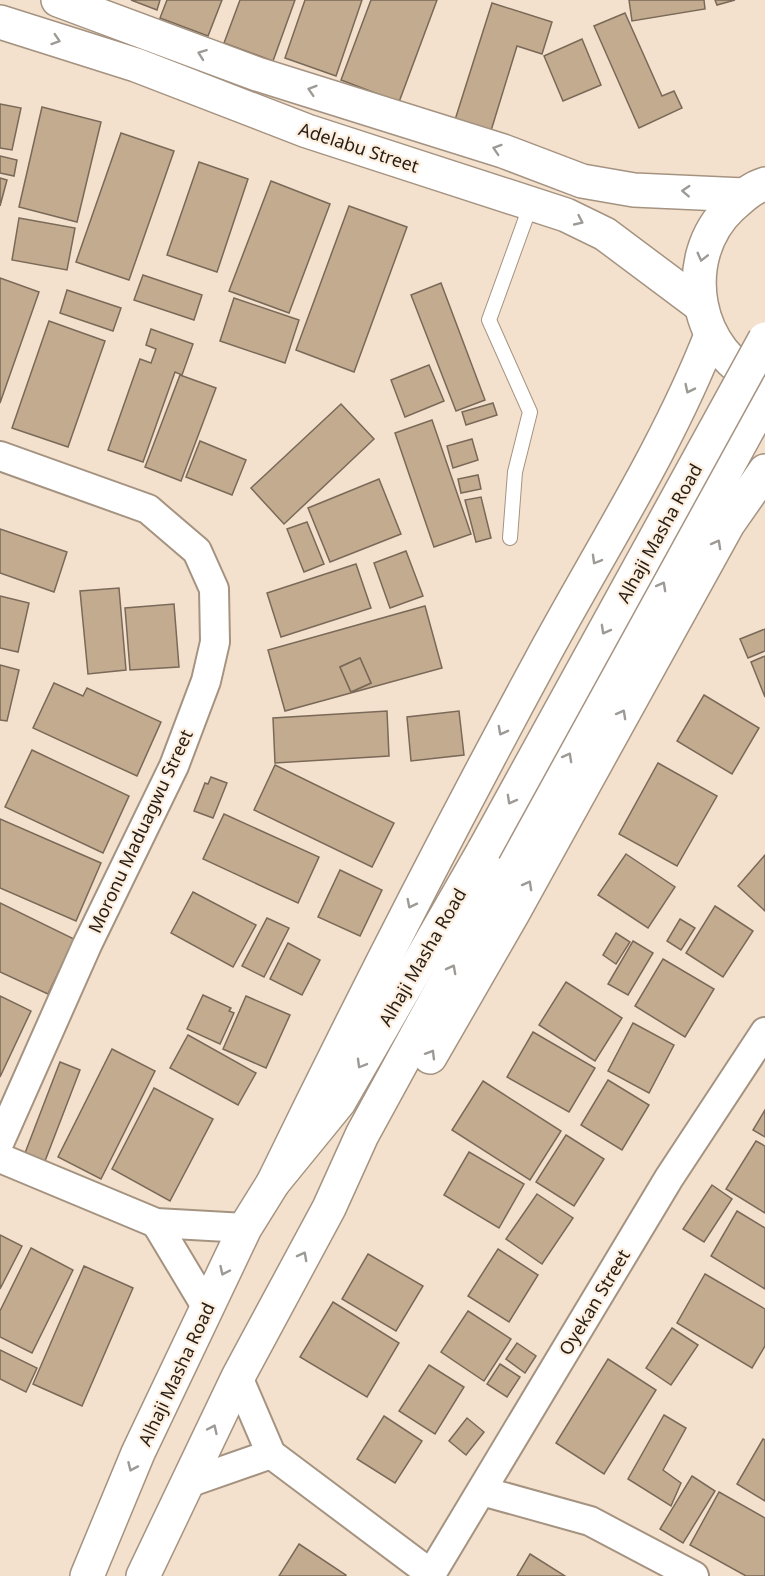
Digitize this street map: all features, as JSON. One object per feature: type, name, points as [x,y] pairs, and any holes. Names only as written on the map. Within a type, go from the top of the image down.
[{"type":"main road","points":[[58,0],[257,74],[503,151],[582,181],[634,190],[759,186]]},
{"type":"main road","name":"Adelabu Street","points":[[0,22],[136,65],[306,130],[566,215],[606,234],[705,320]]},
{"type":"main road","points":[[273,1184],[440,848],[586,577],[655,458],[692,383],[705,320],[698,274],[706,243],[721,216],[759,186]]},
{"type":"main road","points":[[705,320],[729,360],[754,378],[765,382]]},
{"type":"main road","name":"Alhaji Masha Road","points":[[142,1576],[238,1377],[329,1208],[497,857],[765,339]]},
{"type":"main road","name":"Alhaji Masha Road","points":[[87,1576],[138,1453],[245,1228],[273,1184],[339,1102],[497,857],[765,398]]},
{"type":"main road","points":[[329,1208],[428,1061],[513,913],[728,524],[765,471]]},
{"type":"street","name":"Moronu Maduagwu Street","points":[[0,456],[148,509],[197,551],[214,589],[215,642],[206,681],[174,766],[87,945],[0,1141]]},
{"type":"street","name":"Oyekan Street","points":[[431,1575],[669,1178],[765,1032]]},
{"type":"street","points":[[0,1158],[156,1223],[245,1228]]},
{"type":"street","points":[[156,1223],[207,1308]]},
{"type":"street","points":[[238,1377],[271,1454],[431,1575]]},
{"type":"street","points":[[188,1483],[271,1454]]},
{"type":"street","points":[[482,1491],[590,1521],[694,1576]]},
{"type":"lane","points":[[510,538],[515,472],[530,412],[489,320],[531,204]]},
{"type":"building","points":[[131,0],[160,0],[157,10]]},
{"type":"building","points":[[167,0],[222,0],[208,36],[160,18]]},
{"type":"building","points":[[240,0],[295,0],[273,61],[224,43]]},
{"type":"building","points":[[305,0],[362,0],[336,76],[285,58]]},
{"type":"building","points":[[371,0],[437,0],[399,102],[341,80]]},
{"type":"building","points":[[629,0],[704,0],[705,9],[632,21]]},
{"type":"building","points":[[715,0],[735,0],[717,5]]},
{"type":"building","points":[[492,3],[552,22],[542,54],[517,46],[490,134],[454,123]]},
{"type":"building","points":[[625,13],[662,96],[674,91],[682,108],[639,128],[594,26]]},
{"type":"building","points":[[582,39],[601,85],[563,101],[544,56]]},
{"type":"building","points":[[0,104],[21,108],[12,150],[0,148]]},
{"type":"building","points":[[42,107],[101,122],[77,222],[19,207]]},
{"type":"building","points":[[121,133],[174,151],[129,280],[76,262]]},
{"type":"building","points":[[0,156],[17,160],[14,176],[0,173]]},
{"type":"building","points":[[199,162],[248,179],[217,272],[167,255]]},
{"type":"building","points":[[0,178],[7,180],[0,206]]},
{"type":"building","points":[[271,181],[330,204],[289,313],[229,291]]},
{"type":"building","points":[[349,206],[407,227],[354,372],[296,350]]},
{"type":"building","points":[[19,218],[75,228],[67,270],[12,260]]},
{"type":"building","points":[[143,275],[202,295],[194,320],[134,300]]},
{"type":"building","points":[[0,278],[39,292],[0,403]]},
{"type":"building","points":[[441,283],[485,400],[456,411],[411,295]]},
{"type":"building","points":[[67,290],[121,308],[113,331],[60,313]]},
{"type":"building","points":[[234,298],[299,320],[285,363],[220,341]]},
{"type":"building","points":[[49,321],[105,341],[68,447],[12,428]]},
{"type":"building","points":[[151,329],[193,344],[182,375],[175,372],[143,462],[108,450],[140,359],[151,363],[156,349],[146,345]]},
{"type":"building","points":[[429,365],[444,401],[405,417],[391,380]]},
{"type":"building","points":[[180,375],[216,388],[181,481],[145,467]]},
{"type":"building","points":[[493,403],[497,415],[466,425],[462,412]]},
{"type":"building","points":[[341,404],[374,439],[284,524],[251,488]]},
{"type":"building","points":[[432,420],[471,534],[434,547],[395,433]]},
{"type":"building","points":[[472,439],[478,460],[453,468],[447,446]]},
{"type":"building","points":[[200,441],[246,460],[232,495],[186,477]]},
{"type":"building","points":[[478,475],[481,489],[461,493],[458,479]]},
{"type":"building","points":[[379,479],[401,534],[330,562],[308,508]]},
{"type":"building","points":[[481,497],[491,538],[476,542],[465,500]]},
{"type":"building","points":[[307,522],[324,564],[304,572],[287,529]]},
{"type":"building","points":[[0,529],[67,552],[54,592],[0,573]]},
{"type":"building","points":[[406,551],[423,596],[390,608],[374,563]]},
{"type":"building","points":[[356,564],[371,608],[281,637],[267,593]]},
{"type":"building","points":[[119,588],[126,670],[88,674],[80,591]]},
{"type":"building","points":[[0,596],[29,603],[18,652],[0,648]]},
{"type":"building","points":[[174,604],[179,667],[130,670],[125,608]]},
{"type":"building","points":[[425,606],[442,668],[285,711],[268,650]],"holes":[[[360,658],[371,683],[351,692],[340,667]]]},
{"type":"building","points":[[765,629],[765,651],[748,658],[740,639]]},
{"type":"building","points":[[765,656],[765,697],[751,662]]},
{"type":"building","points":[[360,658],[371,683],[351,692],[340,667]]},
{"type":"building","points":[[0,665],[19,670],[7,721],[0,720]]},
{"type":"building","points":[[54,683],[83,696],[87,688],[161,722],[137,776],[33,728]]},
{"type":"building","points":[[704,695],[759,728],[732,774],[677,741]]},
{"type":"building","points":[[387,711],[389,756],[275,763],[273,718]]},
{"type":"building","points":[[459,711],[464,755],[411,761],[407,717]]},
{"type":"building","points":[[32,750],[129,796],[103,853],[5,807]]},
{"type":"building","points":[[658,763],[717,796],[677,866],[619,834]]},
{"type":"building","points":[[275,765],[394,823],[372,867],[254,810]]},
{"type":"building","points":[[211,777],[227,783],[213,818],[194,811],[205,783],[208,784]]},
{"type":"building","points":[[224,814],[319,857],[298,903],[203,859]]},
{"type":"building","points":[[0,819],[101,863],[76,921],[0,888]]},
{"type":"building","points":[[626,854],[675,887],[648,928],[598,895]]},
{"type":"building","points":[[765,855],[765,911],[738,886]]},
{"type":"building","points":[[340,870],[382,890],[360,936],[318,917]]},
{"type":"building","points":[[193,892],[256,925],[233,967],[171,933]]},
{"type":"building","points":[[0,903],[74,939],[48,994],[0,972]]},
{"type":"building","points":[[715,906],[753,931],[723,977],[686,953]]},
{"type":"building","points":[[267,918],[289,928],[264,977],[242,966]]},
{"type":"building","points":[[680,919],[695,928],[681,950],[667,941]]},
{"type":"building","points":[[616,933],[630,942],[616,964],[603,955]]},
{"type":"building","points":[[633,941],[653,953],[628,995],[608,984]]},
{"type":"building","points":[[288,943],[320,960],[302,995],[270,979]]},
{"type":"building","points":[[663,959],[714,989],[685,1037],[635,1006]]},
{"type":"building","points":[[566,982],[622,1018],[595,1061],[539,1025]]},
{"type":"building","points":[[203,995],[231,1008],[229,1011],[234,1013],[220,1044],[187,1029]]},
{"type":"building","points":[[0,996],[31,1011],[0,1077]]},
{"type":"building","points":[[246,996],[290,1015],[266,1068],[223,1049]]},
{"type":"building","points":[[633,1023],[674,1045],[649,1093],[608,1071]]},
{"type":"building","points":[[533,1032],[595,1068],[569,1112],[507,1077]]},
{"type":"building","points":[[188,1035],[256,1073],[238,1105],[170,1068]]},
{"type":"building","points":[[112,1049],[155,1071],[101,1179],[58,1157]]},
{"type":"building","points":[[60,1062],[80,1070],[45,1161],[25,1153]]},
{"type":"building","points":[[608,1080],[649,1105],[622,1150],[581,1125]]},
{"type":"building","points":[[483,1081],[561,1131],[530,1180],[452,1130]]},
{"type":"building","points":[[154,1088],[213,1119],[170,1201],[112,1169]]},
{"type":"building","points":[[765,1110],[765,1137],[753,1130]]},
{"type":"building","points":[[566,1135],[604,1159],[574,1206],[536,1182]]},
{"type":"building","points":[[756,1141],[765,1146],[765,1213],[726,1189]]},
{"type":"building","points":[[469,1152],[524,1184],[499,1228],[444,1195]]},
{"type":"building","points":[[712,1185],[732,1199],[704,1242],[683,1229]]},
{"type":"building","points":[[537,1194],[573,1218],[542,1264],[506,1239]]},
{"type":"building","points":[[737,1211],[765,1228],[765,1289],[711,1256]]},
{"type":"building","points":[[0,1235],[22,1246],[0,1289]]},
{"type":"building","points":[[31,1248],[73,1270],[32,1353],[0,1337],[0,1311]]},
{"type":"building","points":[[498,1249],[538,1275],[509,1322],[468,1296]]},
{"type":"building","points":[[368,1254],[423,1286],[396,1331],[342,1299]]},
{"type":"building","points":[[84,1266],[133,1288],[82,1406],[33,1384]]},
{"type":"building","points":[[705,1274],[765,1309],[765,1346],[752,1368],[677,1323]]},
{"type":"building","points":[[333,1302],[399,1343],[367,1397],[300,1357]]},
{"type":"building","points":[[468,1311],[511,1339],[484,1381],[441,1352]]},
{"type":"building","points":[[672,1328],[698,1345],[671,1385],[646,1368]]},
{"type":"building","points":[[517,1343],[536,1356],[525,1373],[506,1359]]},
{"type":"building","points":[[0,1350],[37,1368],[26,1392],[0,1379]]},
{"type":"building","points":[[608,1359],[656,1390],[604,1474],[556,1443]]},
{"type":"building","points":[[500,1364],[520,1377],[507,1397],[487,1384]]},
{"type":"building","points":[[429,1365],[464,1387],[435,1434],[399,1411]]},
{"type":"building","points":[[664,1415],[686,1428],[663,1470],[681,1483],[671,1506],[628,1479]]},
{"type":"building","points":[[384,1416],[422,1441],[395,1483],[357,1459]]},
{"type":"building","points":[[467,1418],[484,1432],[466,1455],[449,1441]]},
{"type":"building","points":[[763,1439],[765,1440],[765,1501],[737,1484]]},
{"type":"building","points":[[692,1476],[715,1491],[683,1543],[660,1529]]},
{"type":"building","points":[[719,1492],[765,1518],[765,1576],[746,1576],[690,1545]]},
{"type":"building","points":[[299,1544],[346,1575],[279,1576]]},
{"type":"building","points":[[530,1554],[565,1576],[517,1576]]}]
